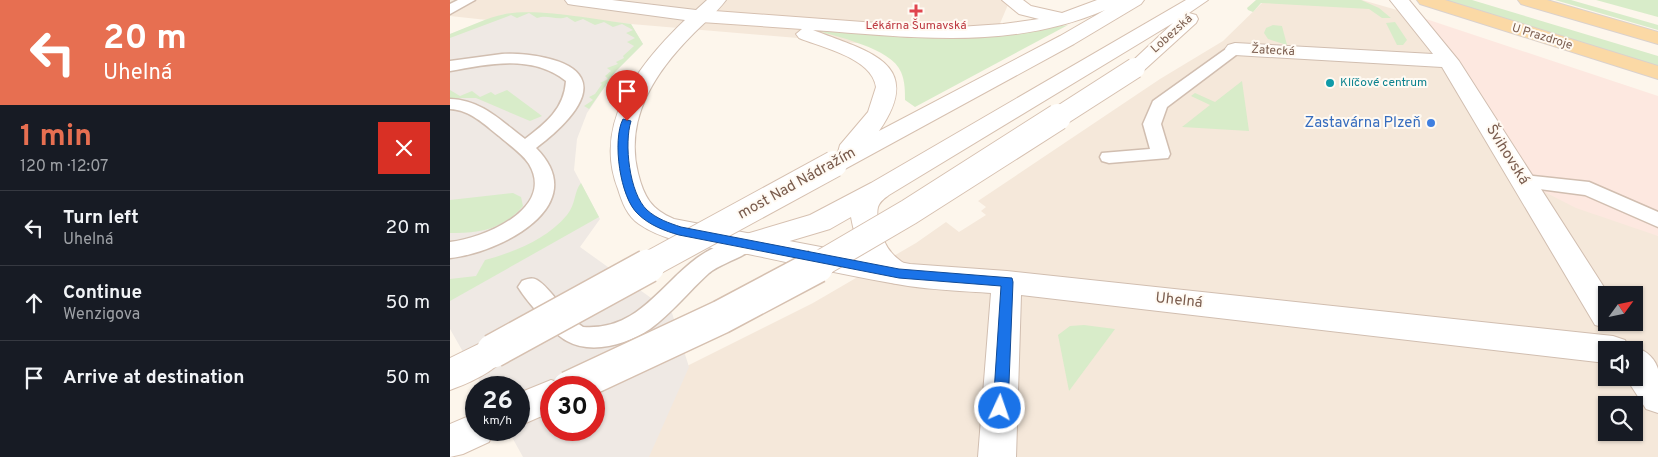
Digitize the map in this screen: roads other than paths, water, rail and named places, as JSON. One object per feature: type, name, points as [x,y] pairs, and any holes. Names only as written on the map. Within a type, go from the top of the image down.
[{"type":"main road","points":[[574,0],[665,13],[944,34],[1003,30],[1066,18],[1113,0]]},
{"type":"main road","name":"Uhelná","points":[[717,0],[658,61],[642,81],[624,129],[623,158],[628,184],[640,211],[655,222],[679,231],[899,274],[1007,282],[1598,348]]},
{"type":"main road","points":[[1010,0],[1025,10],[1042,15],[1066,18]]},
{"type":"main road","points":[[1068,40],[1135,0]]},
{"type":"main road","points":[[1068,40],[1181,0]]},
{"type":"main road","points":[[746,244],[820,222],[880,189],[1199,0]]},
{"type":"main road","name":"Lobezská","points":[[596,376],[660,347],[778,287],[872,234],[1135,68],[1209,0]]},
{"type":"main road","name":"Švihovská","points":[[1399,0],[1449,61],[1598,303]]},
{"type":"main road","name":"U Prazdroje","points":[[1426,0],[1658,73]]},
{"type":"main road","points":[[1527,0],[1658,38]]},
{"type":"main road","points":[[753,21],[814,36],[867,58],[881,72],[887,88],[882,106],[871,125],[855,145],[834,164]]},
{"type":"main road","name":"most Nad Nádražím","points":[[450,375],[834,164],[1068,40]]},
{"type":"main road","name":"Žatecká","points":[[1235,49],[1449,61]]},
{"type":"main road","points":[[880,189],[867,202],[864,217],[871,246],[878,259],[899,274]]},
{"type":"main road","points":[[997,457],[1007,282]]},
{"type":"main road","points":[[1643,375],[1658,398]]},
{"type":"main road","points":[[450,442],[465,435]]},
{"type":"lane","points":[[450,10],[468,0]]},
{"type":"lane","name":"Žatecká","points":[[1109,156],[1161,154],[1152,124],[1159,105],[1235,49]]},
{"type":"lane","points":[[450,66],[483,60],[528,59],[555,66],[574,79],[575,92],[568,110],[545,132],[523,148]]},
{"type":"lane","points":[[450,104],[473,107],[523,148],[540,168],[543,180],[542,191],[532,213],[521,224],[487,243],[450,250]]},
{"type":"lane","points":[[1523,181],[1589,189],[1658,220]]},
{"type":"lane","points":[[530,287],[574,334],[586,338],[604,337],[630,328],[651,316],[699,268],[726,252],[746,244]]},
{"type":"place","name":"Lékárna Šumavská","points":[[916,11]]},
{"type":"place","name":"Klíčové centrum","points":[[1330,83]]},
{"type":"place","name":"Zastavárna Plzeň","points":[[1431,123]]}]
